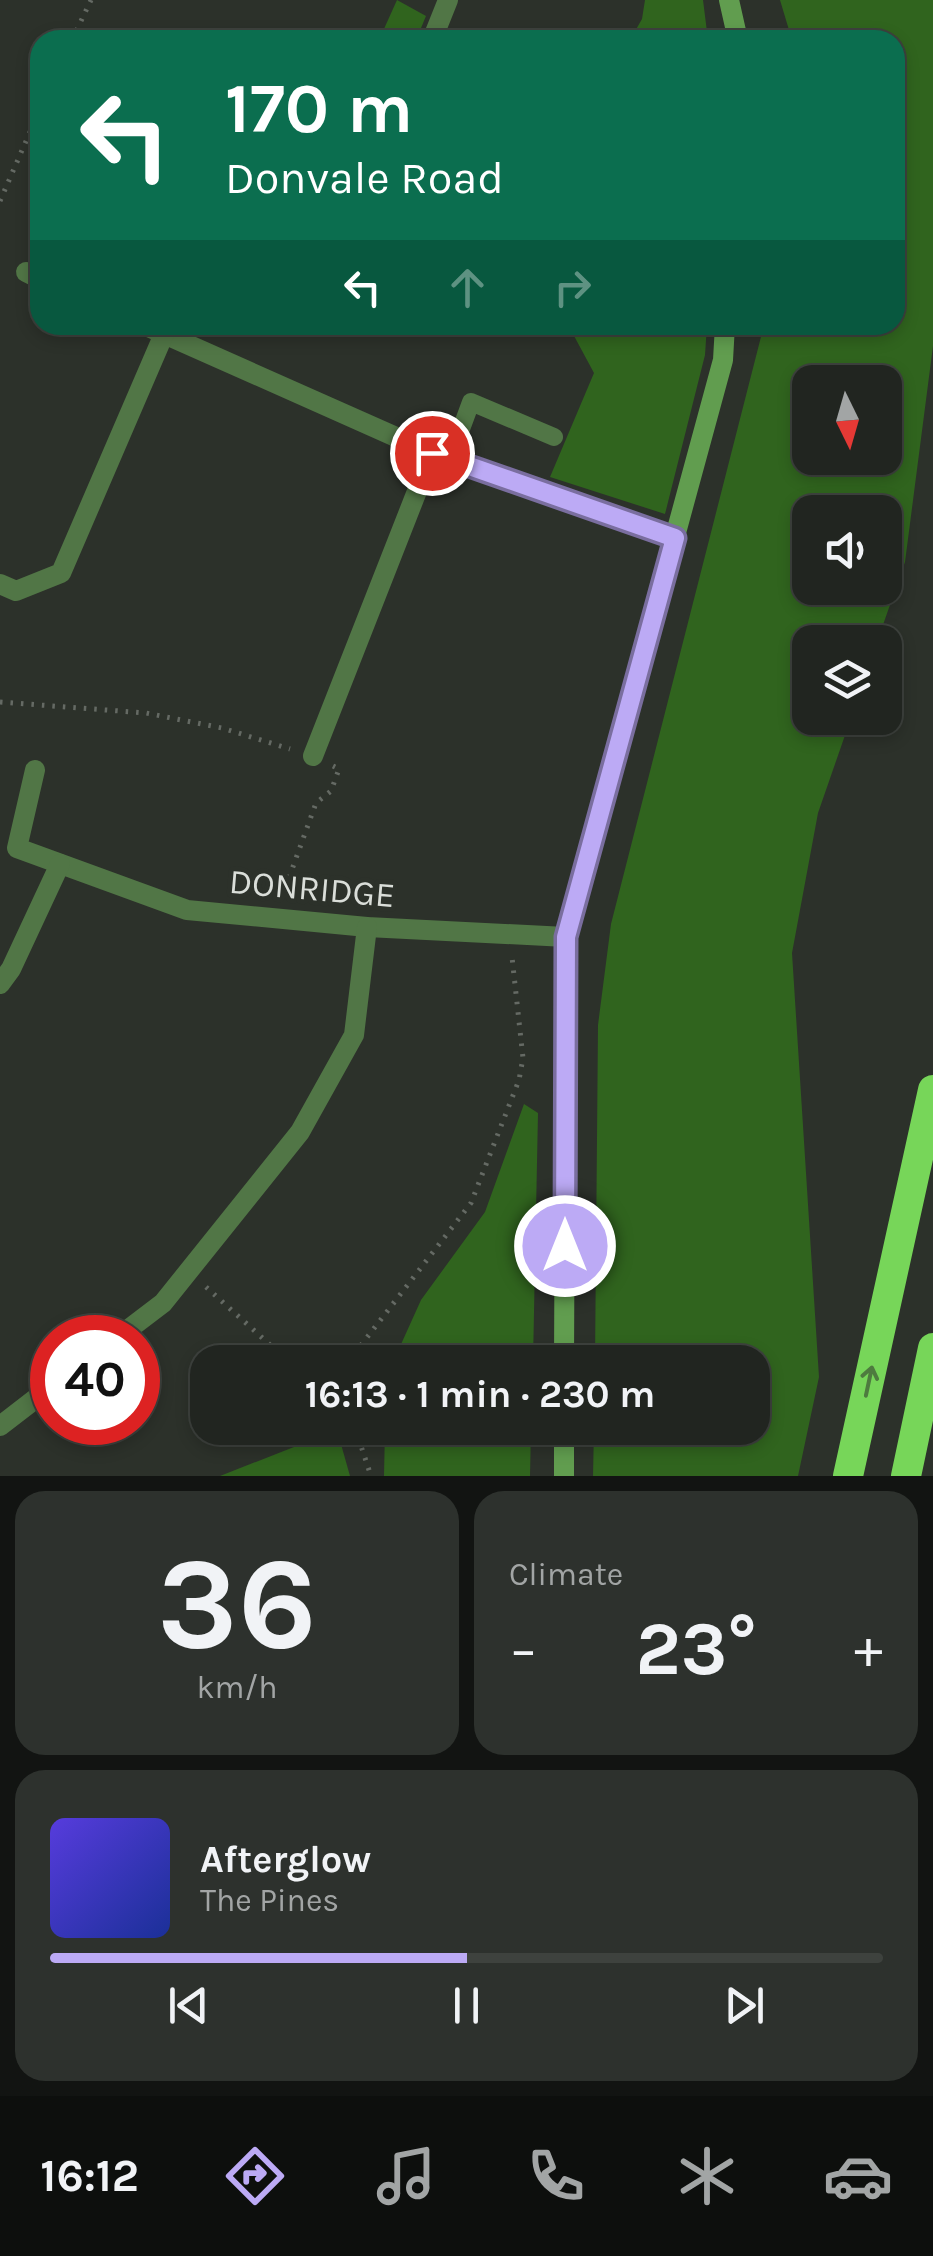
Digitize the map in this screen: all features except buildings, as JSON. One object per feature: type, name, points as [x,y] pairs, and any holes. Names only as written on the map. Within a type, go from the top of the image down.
[{"type":"highway","points":[[848,1476],[933,1090]]},
{"type":"highway","points":[[906,1476],[933,1348]]},
{"type":"street","points":[[436,30],[448,0]]},
{"type":"street","points":[[729,0],[736,30]]},
{"type":"street","points":[[0,584],[16,591],[61,573],[164,335]]},
{"type":"street","points":[[166,335],[441,456],[675,538]]},
{"type":"street","points":[[564,1345],[566,937],[723,360],[724,335]]},
{"type":"street","points":[[313,756],[441,456]]},
{"type":"street","name":"DONRIDGE","points":[[34,770],[17,848],[187,910],[367,926],[566,937]]},
{"type":"street","points":[[0,984],[11,969],[60,864]]},
{"type":"street","points":[[148,1315],[164,1303],[300,1132],[354,1035],[367,926]]},
{"type":"street","points":[[0,1426],[30,1403]]},
{"type":"street","points":[[564,1445],[564,1476]]},
{"type":"lane","points":[[441,456],[471,402],[554,437]]},
{"type":"path","points":[[77,30],[91,0]]},
{"type":"path","points":[[0,201],[30,132]]},
{"type":"path","points":[[0,702],[146,713],[222,728],[313,756],[338,769],[332,791],[316,803],[274,918]]},
{"type":"path","points":[[361,1345],[470,1202],[520,1080],[523,1058],[510,934]]},
{"type":"path","points":[[189,1271],[270,1345]]},
{"type":"path","points":[[361,1445],[371,1476]]},
{"type":"green space","points":[[397,0],[426,16],[420,30],[384,30]]},
{"type":"green space","points":[[645,0],[703,0],[707,30],[636,30]]},
{"type":"green space","points":[[780,0],[933,0],[933,346],[902,571],[902,495],[792,495],[792,605],[890,605],[883,625],[792,625],[792,735],[845,735],[818,813],[792,953],[819,1377],[798,1476],[593,1476],[594,1445],[770,1445],[770,1345],[595,1345],[598,1025],[611,924],[761,335],[905,335],[905,30],[789,30]]},
{"type":"green space","points":[[574,335],[706,335],[705,355],[665,514],[550,477],[594,373]]},
{"type":"green space","points":[[524,1104],[538,1113],[533,1345],[401,1345],[421,1300],[485,1212]]},
{"type":"green space","points":[[299,1445],[341,1445],[350,1476],[220,1476]]},
{"type":"green space","points":[[385,1445],[531,1445],[530,1476],[384,1476]]},
{"type":"route","points":[[432,453],[675,538],[566,937],[565,1246]]}]
